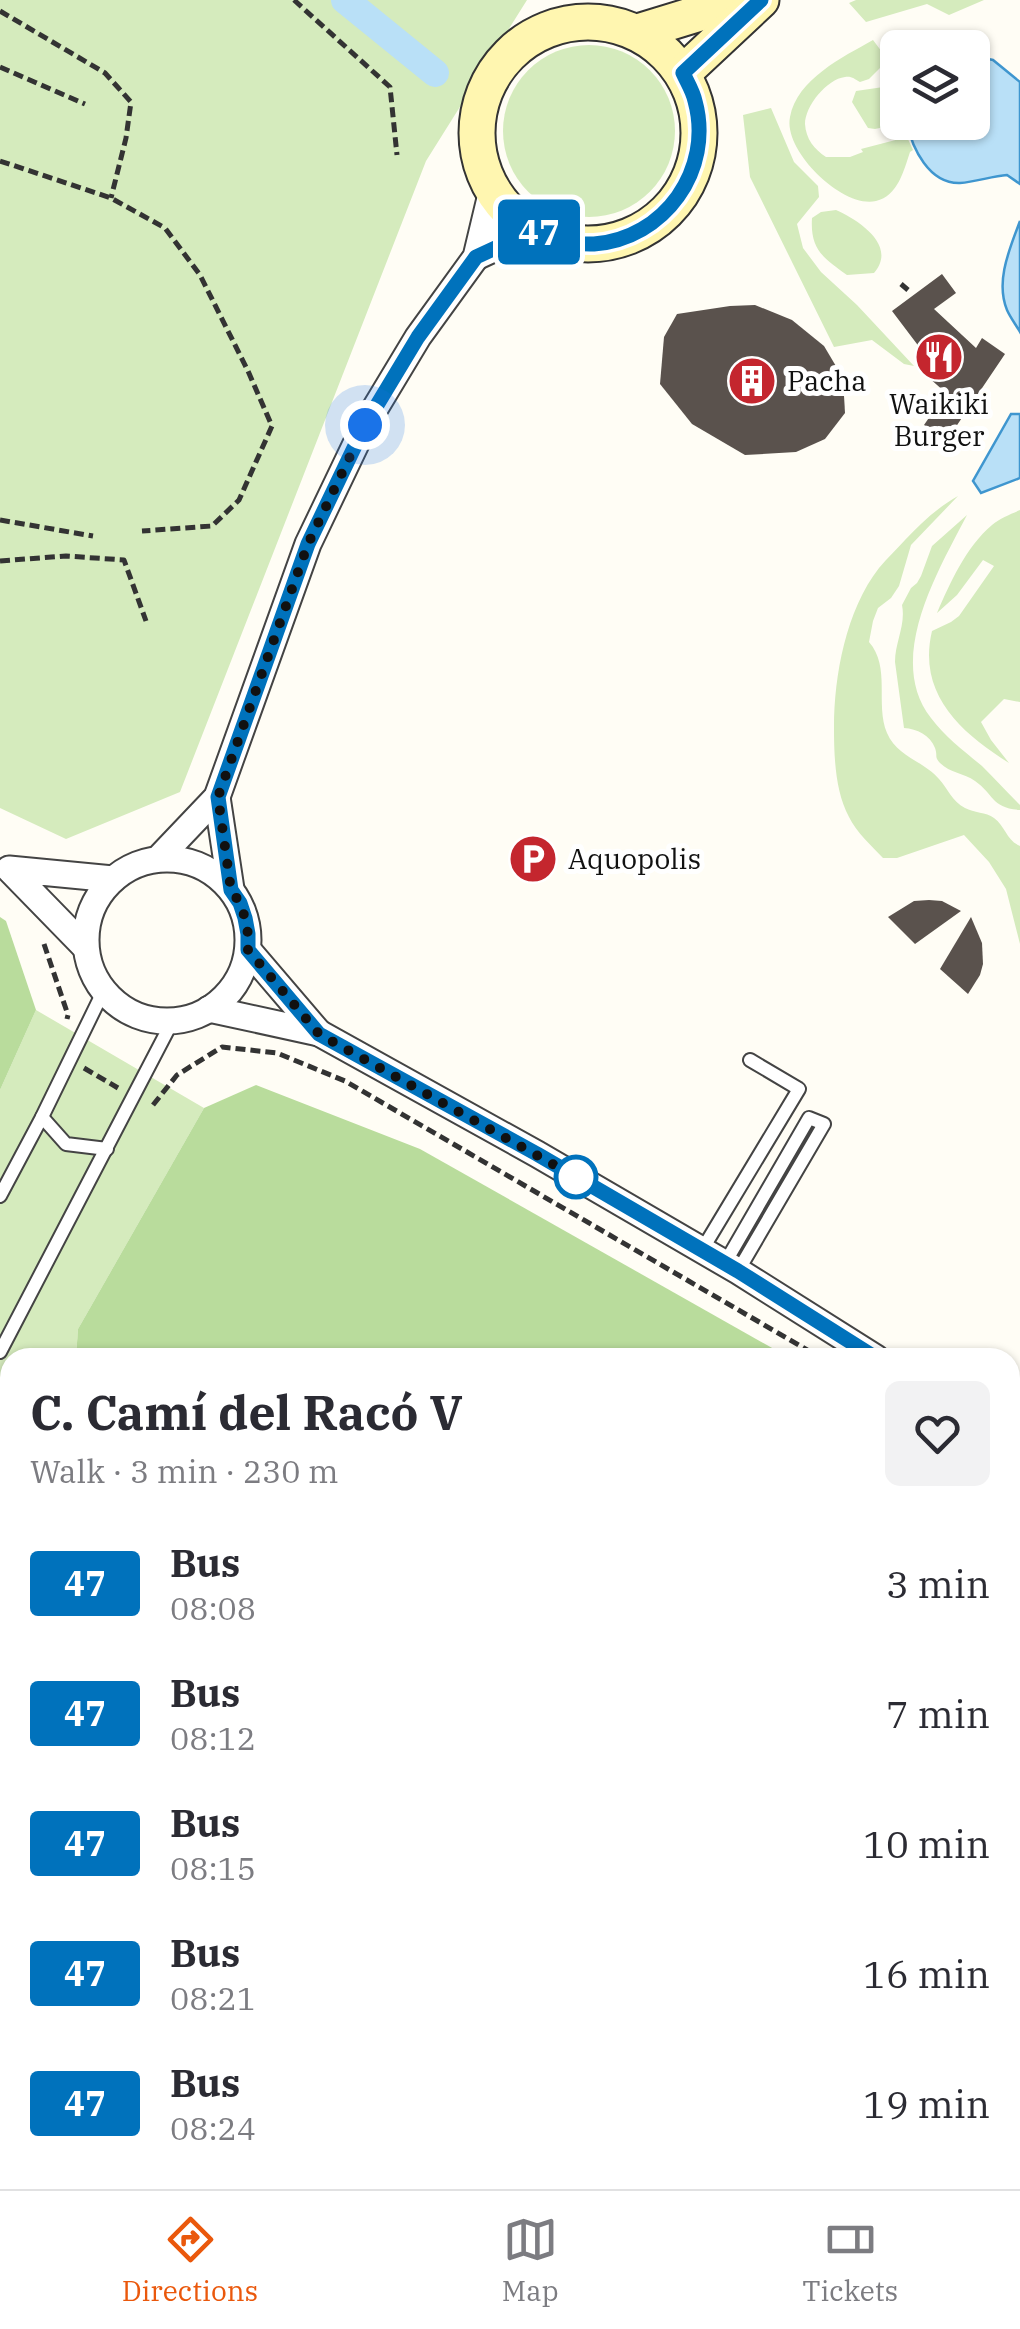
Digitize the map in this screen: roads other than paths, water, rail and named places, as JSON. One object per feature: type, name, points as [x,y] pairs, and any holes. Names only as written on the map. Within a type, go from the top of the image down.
[{"type":"street","points":[[617,19],[655,43],[683,73],[695,100],[700,128],[697,158],[670,209],[646,228],[619,240],[590,244],[561,241],[534,230],[504,206],[482,166],[477,142],[478,117],[484,93],[496,71],[558,13],[575,22],[742,0]]},
{"type":"street","points":[[683,73],[761,0]]},
{"type":"street","points":[[158,859],[218,797],[308,544],[365,425],[418,337],[476,257],[492,190]]},
{"type":"street","points":[[476,257],[534,230]]},
{"type":"street","points":[[218,797],[231,890]]},
{"type":"street","points":[[158,859],[199,865],[216,875],[240,903],[248,934],[244,968],[224,998],[198,1016],[172,1022],[127,1012],[103,992],[88,963],[85,946],[91,910],[100,893],[127,869],[158,859]]},
{"type":"street","points":[[4,866],[113,879]]},
{"type":"street","points":[[4,866],[85,946]]},
{"type":"street","points":[[248,950],[319,1034]]},
{"type":"street","points":[[210,1010],[319,1034],[537,1154],[860,1348]]},
{"type":"lane","points":[[0,1196],[103,992]]},
{"type":"lane","points":[[2,1348],[172,1022]]},
{"type":"lane","points":[[702,1250],[799,1089],[750,1060]]},
{"type":"lane","points":[[42,1117],[66,1144],[107,1149]]},
{"type":"lane","points":[[809,1118],[824,1124],[731,1267],[809,1118]]},
{"type":"water","points":[[990,59],[1020,82],[1020,184],[1007,175],[949,182],[931,171],[912,140],[990,140]]},
{"type":"water","points":[[1020,221],[1020,332],[1007,310],[1003,288],[1005,265]]},
{"type":"water","points":[[1011,414],[1020,414],[1020,478],[981,493],[973,481]]},
{"type":"waterway","points":[[345,0],[435,73]]},
{"type":"place","name":"Waikiki Burger","points":[[939,357]]},
{"type":"place","name":"Pacha","points":[[752,381]]},
{"type":"place","name":"Aquopolis","points":[[533,859]]}]
